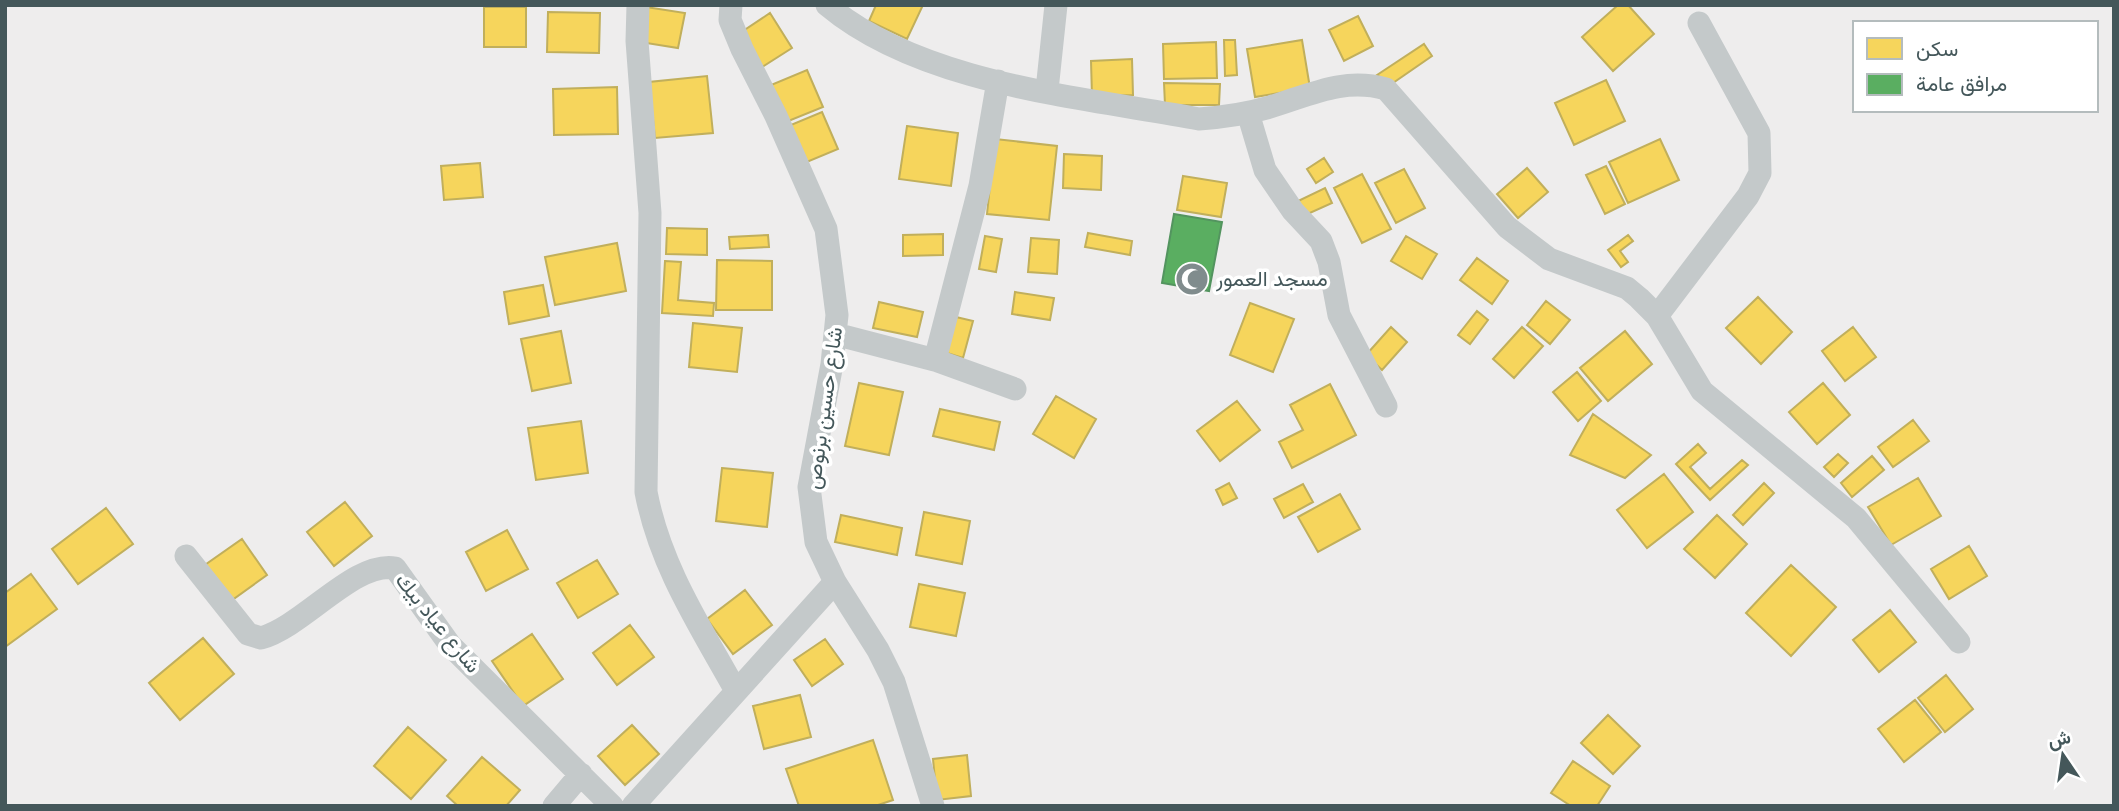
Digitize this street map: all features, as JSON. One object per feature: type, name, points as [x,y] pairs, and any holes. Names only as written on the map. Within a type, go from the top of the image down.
[{"type":"street","points":[[638,5],[636,41],[650,213],[646,492],[653,528],[669,572],[736,691]]},
{"type":"street","name":"شارع حسين برنوص","points":[[731,5],[730,20],[738,39],[826,229],[837,315],[809,487],[816,542],[835,582],[894,682],[933,806]]},
{"type":"street","points":[[827,5],[846,21],[899,51],[998,81],[1199,119],[1248,113],[1338,85],[1366,83],[1387,89],[1507,227],[1549,259],[1627,288],[1657,316],[1702,391],[1856,519],[1959,642]]},
{"type":"street","points":[[1047,90],[1056,5]]},
{"type":"street","points":[[1657,316],[1748,196],[1760,173],[1759,133],[1699,23]]},
{"type":"street","points":[[935,360],[980,186],[998,81]]},
{"type":"street","points":[[1248,113],[1265,170],[1278,192],[1321,242],[1329,262],[1339,315],[1387,407]]},
{"type":"street","points":[[835,334],[935,360],[1015,389]]},
{"type":"street","name":"شارع عياد بيك","points":[[186,556],[248,634],[261,638],[291,626],[361,575],[385,566],[395,568],[450,645],[612,806]]},
{"type":"street","points":[[633,806],[835,582]]},
{"type":"street","points":[[554,806],[581,774]]},
{"type":"building: سكن","points":[[876,5],[923,5],[907,39],[869,21]]},
{"type":"building: سكن","points":[[1618,5],[1628,5],[1654,34],[1613,71],[1582,37]]},
{"type":"building: سكن","points":[[484,7],[526,7],[526,47],[484,47]]},
{"type":"building: سكن","points":[[646,7],[685,13],[678,48],[640,42]]},
{"type":"building: سكن","points":[[548,12],[600,13],[599,53],[547,52]]},
{"type":"building: سكن","points":[[770,13],[792,48],[759,69],[737,35]]},
{"type":"building: سكن","points":[[1358,16],[1373,46],[1344,61],[1329,30]]},
{"type":"building: سكن","points":[[1224,40],[1235,40],[1237,75],[1225,76]]},
{"type":"building: سكن","points":[[1302,40],[1310,88],[1255,97],[1247,49]]},
{"type":"building: سكن","points":[[1216,42],[1217,78],[1164,79],[1163,44]]},
{"type":"building: سكن","points":[[1424,44],[1432,56],[1390,85],[1377,75]]},
{"type":"building: سكن","points":[[1132,59],[1133,95],[1092,96],[1091,61]]},
{"type":"building: سكن","points":[[807,70],[823,107],[786,122],[771,85]]},
{"type":"building: سكن","points":[[707,76],[713,133],[655,138],[649,82]]},
{"type":"building: سكن","points":[[1606,80],[1625,121],[1574,145],[1555,103]]},
{"type":"building: سكن","points":[[1164,83],[1220,84],[1219,105],[1165,105]]},
{"type":"building: سكن","points":[[617,87],[618,134],[554,135],[553,89]]},
{"type":"building: سكن","points":[[822,112],[838,149],[802,164],[786,127]]},
{"type":"building: سكن","points":[[907,126],[958,133],[951,186],[899,179]]},
{"type":"building: سكن","points":[[995,139],[1057,146],[1049,220],[987,214]]},
{"type":"building: سكن","points":[[1660,139],[1679,180],[1628,203],[1609,162]]},
{"type":"building: سكن","points":[[1064,154],[1102,156],[1101,190],[1063,188]]},
{"type":"building: سكن","points":[[1324,158],[1333,172],[1316,183],[1307,169]]},
{"type":"building: سكن","points":[[480,163],[483,197],[444,200],[441,166]]},
{"type":"building: سكن","points":[[1606,166],[1625,204],[1605,214],[1586,175]]},
{"type":"building: سكن","points":[[1527,168],[1548,192],[1518,218],[1497,194]]},
{"type":"building: سكن","points":[[1404,169],[1425,208],[1396,223],[1375,183]]},
{"type":"building: سكن","points":[[1362,174],[1391,229],[1362,243],[1334,188]]},
{"type":"building: سكن","points":[[1183,176],[1227,183],[1221,217],[1177,210]]},
{"type":"building: سكن","points":[[1325,188],[1332,203],[1301,217],[1294,203]]},
{"type":"building: سكن","points":[[667,228],[707,229],[707,255],[666,254]]},
{"type":"building: سكن","points":[[1088,233],[1132,241],[1130,255],[1085,247]]},
{"type":"building: سكن","points":[[943,234],[943,255],[903,256],[903,235]]},
{"type":"building: سكن","points":[[768,235],[769,247],[730,249],[729,237]]},
{"type":"building: سكن","points":[[1628,235],[1633,241],[1620,251],[1628,262],[1621,267],[1608,250]]},
{"type":"building: سكن","points":[[985,236],[1002,239],[996,272],[979,269]]},
{"type":"building: سكن","points":[[1406,236],[1437,254],[1422,279],[1391,261]]},
{"type":"building: سكن","points":[[1031,238],[1059,240],[1057,274],[1028,272]]},
{"type":"building: سكن","points":[[617,243],[626,291],[555,305],[545,257]]},
{"type":"building: سكن","points":[[1477,258],[1508,281],[1492,304],[1460,280]]},
{"type":"building: سكن","points":[[717,260],[772,261],[772,310],[716,310]]},
{"type":"building: سكن","points":[[665,261],[681,262],[678,300],[714,303],[713,316],[662,313]]},
{"type":"building: سكن","points":[[543,285],[549,316],[509,324],[504,292]]},
{"type":"building: سكن","points":[[1015,292],[1054,298],[1050,320],[1012,314]]},
{"type":"building: سكن","points":[[1758,297],[1792,332],[1761,364],[1726,328]]},
{"type":"building: سكن","points":[[1546,301],[1570,320],[1550,344],[1527,325]]},
{"type":"building: سكن","points":[[879,302],[923,312],[917,337],[873,328]]},
{"type":"building: سكن","points":[[1250,303],[1294,319],[1273,372],[1230,355]]},
{"type":"building: سكن","points":[[1477,311],[1488,320],[1470,344],[1458,335]]},
{"type":"building: سكن","points":[[956,317],[973,321],[963,358],[947,353]]},
{"type":"building: سكن","points":[[693,323],[742,328],[737,372],[689,367]]},
{"type":"building: سكن","points":[[1391,327],[1407,342],[1382,370],[1366,355]]},
{"type":"building: سكن","points":[[1522,327],[1543,346],[1514,378],[1493,359]]},
{"type":"building: سكن","points":[[1853,327],[1876,357],[1845,381],[1822,351]]},
{"type":"building: سكن","points":[[561,331],[571,383],[532,391],[521,339]]},
{"type":"building: سكن","points":[[1625,331],[1652,364],[1608,401],[1580,368]]},
{"type":"building: سكن","points":[[1577,372],[1601,401],[1578,421],[1553,392]]},
{"type":"building: سكن","points":[[859,383],[903,392],[889,455],[845,446]]},
{"type":"building: سكن","points":[[1823,383],[1850,415],[1817,444],[1789,412]]},
{"type":"building: سكن","points":[[1330,384],[1356,435],[1292,468],[1279,442],[1303,430],[1290,405]]},
{"type":"building: سكن","points":[[1056,396],[1096,419],[1074,458],[1033,434]]},
{"type":"building: سكن","points":[[1237,401],[1260,430],[1220,461],[1197,431]]},
{"type":"building: سكن","points":[[940,409],[1000,422],[994,450],[933,436]]},
{"type":"building: سكن","points":[[1593,414],[1651,455],[1625,478],[1570,455]]},
{"type":"building: سكن","points":[[1913,420],[1929,441],[1893,467],[1878,447]]},
{"type":"building: سكن","points":[[581,421],[588,473],[536,480],[528,428]]},
{"type":"building: سكن","points":[[1698,444],[1706,453],[1690,467],[1710,489],[1742,460],[1748,465],[1710,500],[1676,464]]},
{"type":"building: سكن","points":[[1838,454],[1848,463],[1834,477],[1824,467]]},
{"type":"building: سكن","points":[[1872,456],[1884,470],[1852,497],[1841,483]]},
{"type":"building: سكن","points":[[722,468],[773,473],[767,527],[716,521]]},
{"type":"building: سكن","points":[[1664,474],[1693,512],[1647,548],[1617,510]]},
{"type":"building: سكن","points":[[1918,478],[1941,516],[1891,545],[1868,507]]},
{"type":"building: سكن","points":[[1229,483],[1237,498],[1223,505],[1216,490]]},
{"type":"building: سكن","points":[[1764,483],[1774,493],[1743,525],[1733,515]]},
{"type":"building: سكن","points":[[1303,484],[1313,502],[1284,518],[1274,499]]},
{"type":"building: سكن","points":[[1340,494],[1360,529],[1318,552],[1298,517]]},
{"type":"building: سكن","points":[[345,502],[372,536],[334,566],[307,532]]},
{"type":"building: سكن","points":[[106,508],[133,544],[78,584],[52,549]]},
{"type":"building: سكن","points":[[924,512],[970,521],[962,564],[916,555]]},
{"type":"building: سكن","points":[[841,515],[902,528],[897,555],[835,542]]},
{"type":"building: سكن","points":[[1717,515],[1747,544],[1715,578],[1684,549]]},
{"type":"building: سكن","points":[[507,530],[528,569],[486,591],[466,552]]},
{"type":"building: سكن","points":[[242,539],[267,575],[228,603],[202,567]]},
{"type":"building: سكن","points":[[1969,546],[1987,576],[1949,599],[1931,569]]},
{"type":"building: سكن","points":[[597,560],[618,594],[578,618],[557,583]]},
{"type":"building: سكن","points":[[1791,565],[1836,607],[1791,656],[1746,613]]},
{"type":"building: سكن","points":[[31,574],[57,609],[5,647],[5,593]]},
{"type":"building: سكن","points":[[919,584],[965,593],[956,636],[910,627]]},
{"type":"building: سكن","points":[[745,590],[772,625],[733,654],[707,619]]},
{"type":"building: سكن","points":[[1890,610],[1916,642],[1879,672],[1853,640]]},
{"type":"building: سكن","points":[[630,625],[654,657],[617,685],[593,653]]},
{"type":"building: سكن","points":[[532,634],[563,679],[523,706],[492,661]]},
{"type":"building: سكن","points":[[203,638],[234,674],[180,720],[149,683]]},
{"type":"building: سكن","points":[[825,639],[843,664],[812,686],[794,660]]},
{"type":"building: سكن","points":[[1946,675],[1973,709],[1945,732],[1918,698]]},
{"type":"building: سكن","points":[[800,695],[811,737],[764,749],[753,706]]},
{"type":"building: سكن","points":[[1915,700],[1941,732],[1904,762],[1878,729]]},
{"type":"building: سكن","points":[[1608,715],[1640,746],[1613,774],[1581,743]]},
{"type":"building: سكن","points":[[632,725],[659,754],[625,785],[598,756]]},
{"type":"building: سكن","points":[[408,727],[446,760],[411,799],[374,766]]},
{"type":"building: سكن","points":[[873,740],[893,800],[875,806],[799,806],[786,769]]},
{"type":"building: سكن","points":[[967,755],[971,796],[937,800],[933,759]]},
{"type":"building: سكن","points":[[482,757],[520,790],[506,806],[458,806],[447,796]]},
{"type":"building: سكن","points":[[1573,761],[1610,786],[1597,806],[1571,806],[1551,793]]},
{"type":"building: مرافق عامة","points":[[1174,214],[1222,222],[1209,291],[1162,283]]},
{"type":"place","name":"مسجد العمور","points":[[1192,279]]}]
